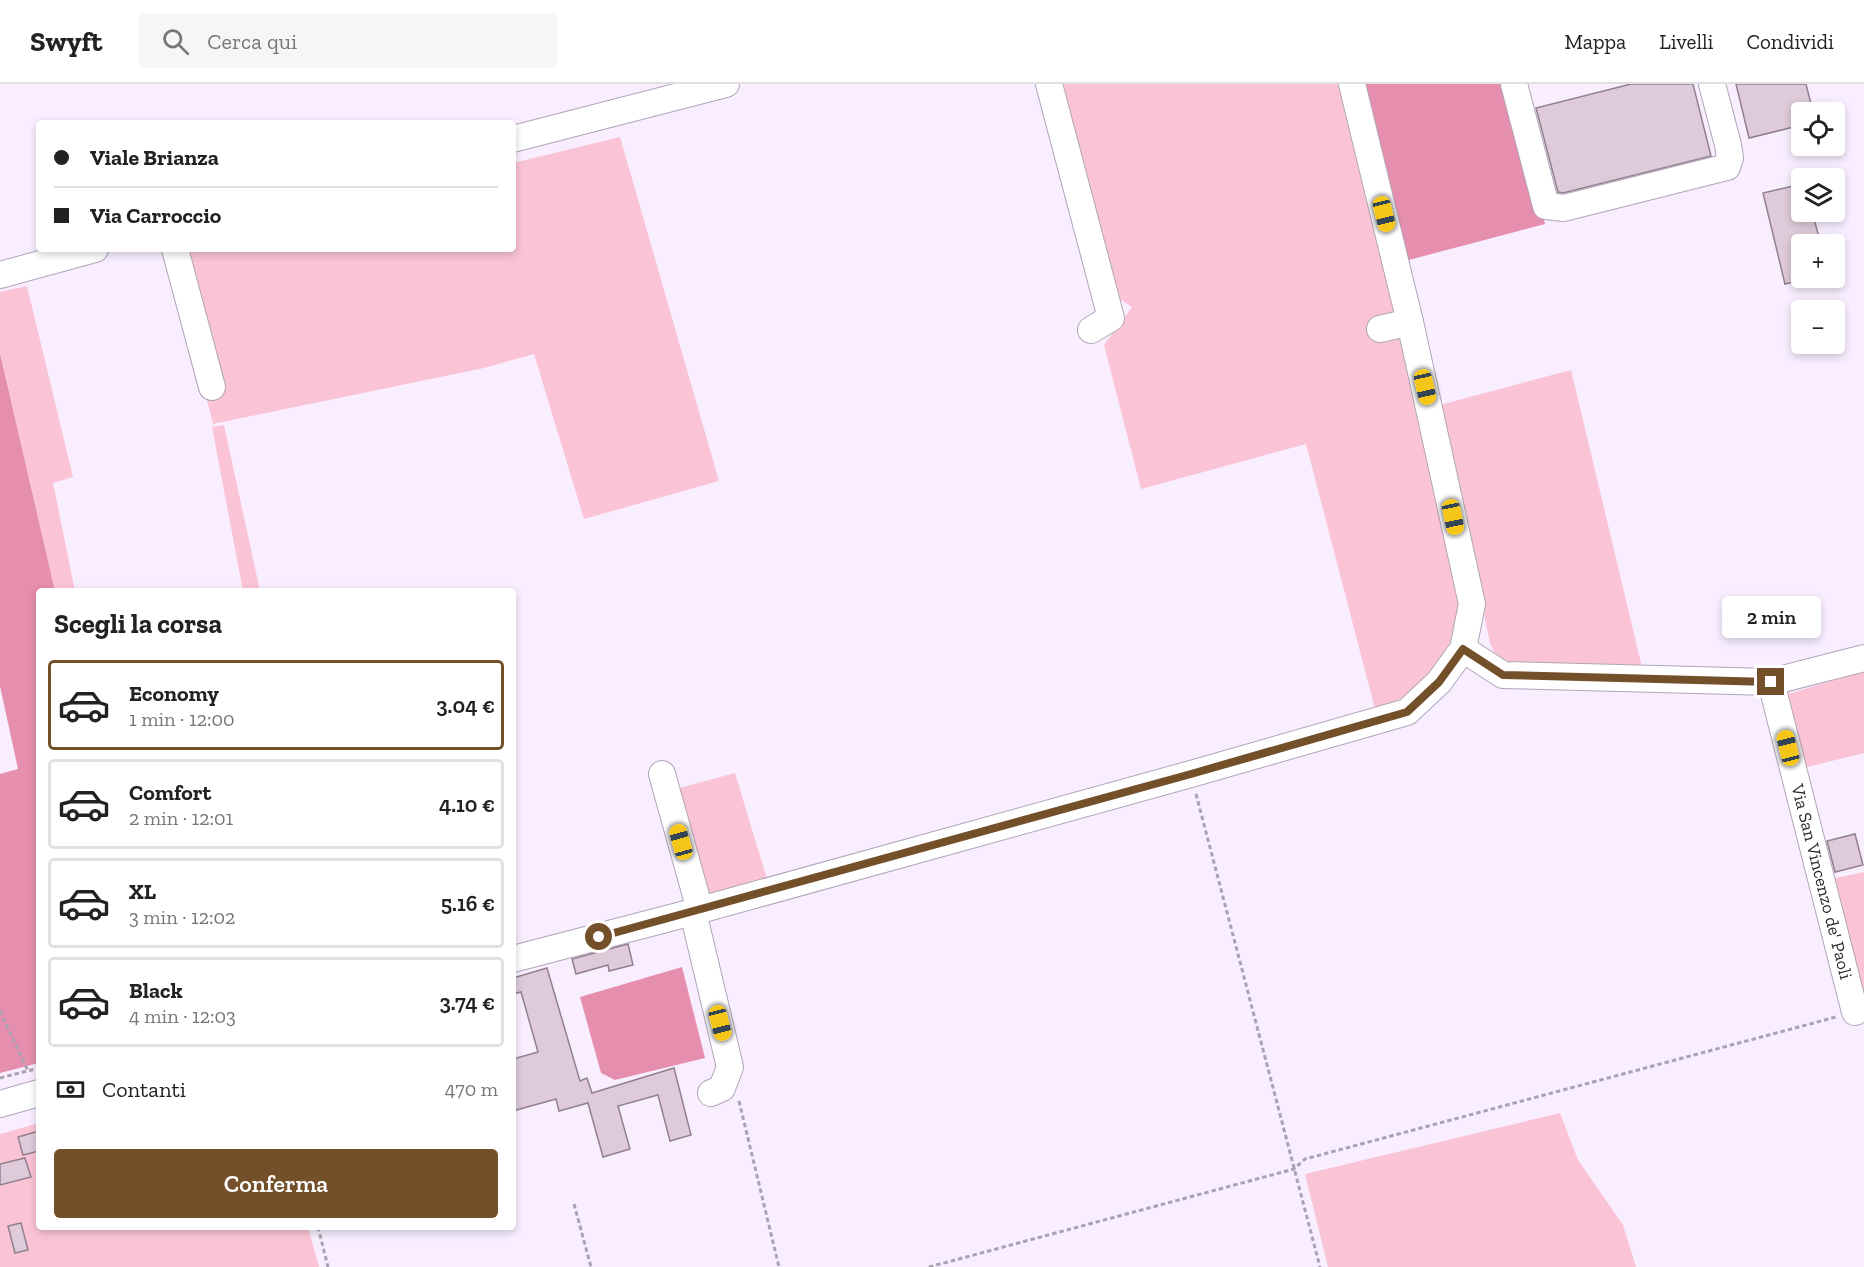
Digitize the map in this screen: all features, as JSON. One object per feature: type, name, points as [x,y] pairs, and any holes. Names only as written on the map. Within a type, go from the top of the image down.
[{"type":"street","points":[[516,139],[726,84]]},
{"type":"street","points":[[1049,84],[1111,318],[1090,330]]},
{"type":"street","points":[[516,958],[692,912],[1407,712],[1439,682],[1463,649],[1472,604],[1410,322],[1352,84]]},
{"type":"street","points":[[1518,85],[1546,206],[1564,208],[1726,167],[1730,158],[1728,145],[1712,84]]},
{"type":"street","points":[[0,274],[84,252]]},
{"type":"street","points":[[176,252],[212,387]]},
{"type":"street","points":[[1380,329],[1410,322]]},
{"type":"street","points":[[1463,649],[1503,675],[1771,682],[1864,658]]},
{"type":"street","name":"Via San Vincenzo de' Paoli","points":[[1771,682],[1854,1012]]},
{"type":"street","points":[[662,774],[692,912],[730,1067],[722,1088],[711,1093]]},
{"type":"street","points":[[0,1104],[36,1094]]},
{"type":"path","points":[[1191,774],[1320,1267]]},
{"type":"path","points":[[0,1011],[28,1071]]},
{"type":"path","points":[[929,1267],[1294,1169],[1305,1159],[1854,1012]]},
{"type":"path","points":[[0,1078],[36,1069]]},
{"type":"path","points":[[739,1100],[779,1267]]},
{"type":"path","points":[[574,1203],[591,1267]]},
{"type":"path","points":[[319,1230],[328,1267]]},
{"type":"shaded area","points":[[1063,84],[1342,84],[1403,331],[1461,603],[1450,642],[1429,675],[1402,698],[1375,709],[1306,444],[1141,489],[1104,345],[1132,307],[1118,298]]},
{"type":"shaded area","points":[[1363,84],[1508,84],[1545,224],[1405,261]]},
{"type":"shaded area","points":[[620,137],[719,481],[584,519],[534,354],[484,368],[213,424],[171,252],[516,252],[516,162]]},
{"type":"shaded area","points":[[27,286],[73,477],[53,483],[74,588],[54,588],[0,352],[0,292]]},
{"type":"shaded area","points":[[0,353],[54,588],[36,588],[36,1064],[0,1073],[0,774],[18,769],[0,686]]},
{"type":"shaded area","points":[[1571,370],[1642,667],[1506,664],[1497,658],[1490,643],[1440,405]]},
{"type":"shaded area","points":[[224,425],[259,588],[242,588],[212,427]]},
{"type":"shaded area","points":[[1864,671],[1864,753],[1803,768],[1785,695]]},
{"type":"shaded area","points":[[735,773],[767,879],[703,896],[672,790]]},
{"type":"shaded area","points":[[1864,872],[1864,991],[1859,987],[1831,879]]},
{"type":"shaded area","points":[[682,967],[705,1058],[615,1080],[601,1073],[580,997]]},
{"type":"shaded area","points":[[1560,1113],[1578,1160],[1623,1225],[1636,1267],[1328,1267],[1305,1174]]},
{"type":"shaded area","points":[[36,1124],[36,1230],[309,1230],[319,1267],[0,1267],[0,1134]]},
{"type":"building","points":[[1631,84],[1693,84],[1711,156],[1563,193],[1558,192],[1536,108]]},
{"type":"building","points":[[1736,84],[1806,84],[1810,102],[1791,102],[1791,128],[1749,138]]},
{"type":"building","points":[[1791,187],[1791,222],[1815,222],[1818,234],[1791,234],[1791,283],[1785,284],[1763,193]]},
{"type":"building","points":[[1855,834],[1863,865],[1835,872],[1827,841]]},
{"type":"building","points":[[628,944],[633,965],[609,971],[608,965],[576,974],[572,959]]},
{"type":"building","points":[[547,968],[580,1081],[587,1078],[592,1093],[674,1068],[691,1135],[670,1141],[658,1095],[618,1106],[630,1149],[603,1157],[588,1103],[559,1111],[556,1099],[516,1110],[516,1058],[538,1052],[521,992],[516,993],[516,977]]},
{"type":"building","points":[[36,1132],[36,1152],[23,1155],[18,1137]]},
{"type":"building","points":[[25,1158],[31,1177],[0,1185],[0,1164]]},
{"type":"building","points":[[21,1223],[28,1250],[15,1253],[8,1226]]},
{"type":"route","points":[[599,937],[1407,712],[1439,682],[1463,649],[1503,675],[1771,682]]}]
